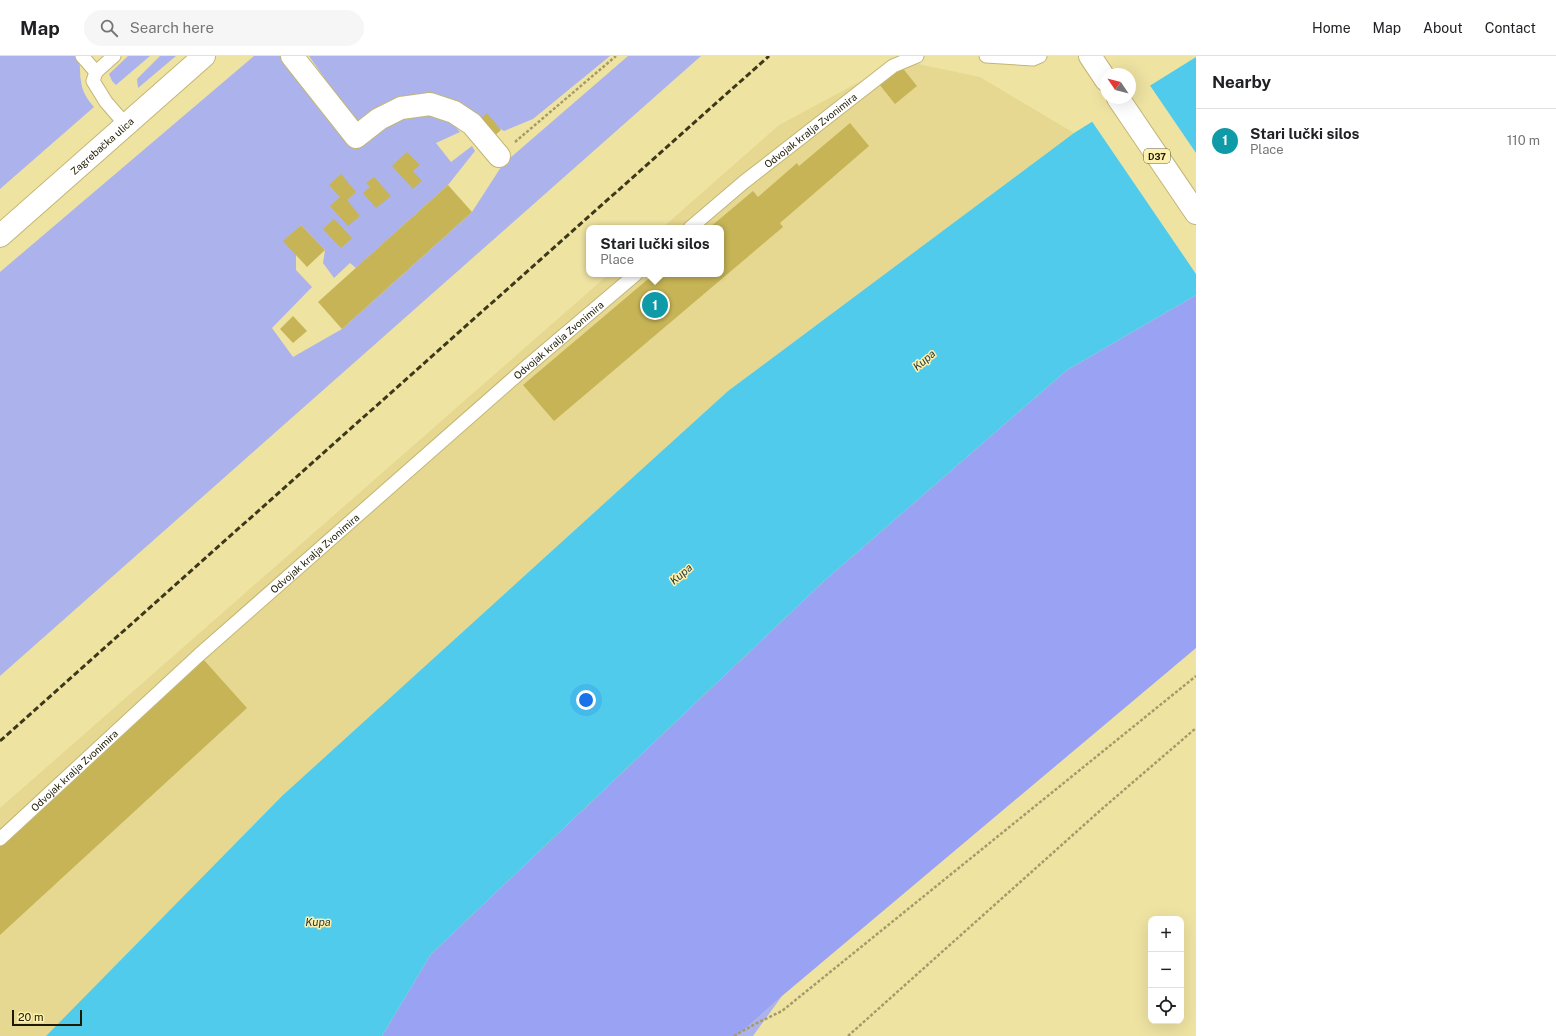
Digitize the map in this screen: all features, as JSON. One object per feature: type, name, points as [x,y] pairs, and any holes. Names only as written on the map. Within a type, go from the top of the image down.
[{"type":"street","name":"Zagrebačka ulica","points":[[0,236],[204,56]]},
{"type":"street","points":[[292,56],[356,137],[379,120],[401,108],[430,104],[454,112],[472,124],[499,156]]},
{"type":"street","points":[[1090,56],[1100,71]]},
{"type":"street","name":"D37","points":[[1122,104],[1196,213]]},
{"type":"lane","points":[[82,56],[96,72]]},
{"type":"lane","points":[[114,56],[96,72],[93,81],[106,102],[126,125]]},
{"type":"lane","name":"Odvojak kralja Zvonimira","points":[[694,225],[744,182],[893,66],[918,56]]},
{"type":"lane","points":[[986,56],[1033,59],[1040,56]]},
{"type":"lane","name":"Odvojak kralja Zvonimira","points":[[0,840],[199,654],[524,369],[632,277]]},
{"type":"path","points":[[499,156],[616,56]]},
{"type":"path","points":[[734,1036],[782,1011],[1196,676]]},
{"type":"path","points":[[848,1036],[1097,813],[1196,728]]},
{"type":"shaded area","points":[[0,56],[76,56],[80,65],[82,88],[94,107],[0,189]]},
{"type":"shaded area","points":[[128,56],[150,56],[116,85],[112,81],[109,74]]},
{"type":"shaded area","points":[[160,56],[176,56],[138,88],[137,79]]},
{"type":"shaded area","points":[[254,56],[284,56],[357,146],[402,114],[444,114],[460,132],[436,143],[451,162],[472,146],[475,151],[448,185],[356,268],[350,263],[334,278],[323,263],[325,250],[301,225],[284,241],[296,253],[296,270],[312,287],[272,328],[293,357],[342,329],[472,212],[503,164],[628,56],[701,56],[0,676],[0,272]]},
{"type":"shaded area","points":[[309,56],[610,56],[533,119],[504,131],[475,115],[398,100],[356,123]]},
{"type":"shaded area","points":[[918,64],[980,77],[1074,133],[728,391],[282,796],[46,1036],[0,1036],[0,808],[606,277],[724,277],[724,225],[665,225],[779,125],[874,74]]},
{"type":"shaded area","points":[[1196,295],[1196,648],[782,996],[737,1036],[382,1036],[431,954],[823,582],[1067,370]]},
{"type":"shaded area","points":[[782,996],[753,1036],[737,1036]]},
{"type":"water","name":"Kupa","points":[[1196,57],[1196,295],[1067,370],[823,582],[431,954],[382,1036],[46,1036],[282,796],[728,391],[1074,133],[1121,104],[1136,104],[1136,94]]},
{"type":"pier","points":[[1149,84],[1196,153],[1196,274],[1091,120],[1117,104],[1136,104],[1136,92]]},
{"type":"building","points":[[901,66],[917,86],[895,104],[879,84]]},
{"type":"building","points":[[487,113],[501,130],[491,139],[477,122]]},
{"type":"building","points":[[850,123],[869,146],[780,223],[783,227],[724,277],[724,225],[713,225],[753,191],[758,197],[797,163],[799,166]]},
{"type":"building","points":[[407,152],[420,165],[413,171],[422,181],[413,189],[392,166]]},
{"type":"building","points":[[341,174],[356,192],[347,200],[360,216],[348,226],[330,206],[340,197],[329,185]]},
{"type":"building","points":[[374,177],[391,196],[376,208],[363,193],[370,187],[366,183]]},
{"type":"building","points":[[448,185],[472,212],[342,329],[318,302]]},
{"type":"building","points":[[334,219],[352,238],[341,248],[323,229]]},
{"type":"building","points":[[301,225],[325,250],[307,267],[283,241]]},
{"type":"building","points":[[650,277],[724,277],[554,421],[523,385]]},
{"type":"building","points":[[293,316],[307,331],[293,343],[280,329]]},
{"type":"building","points":[[203,659],[247,708],[0,935],[0,845]]},
{"type":"railway","points":[[0,741],[769,56]]},
{"type":"place","name":"Stari lučki silos","points":[[655,305]]}]
